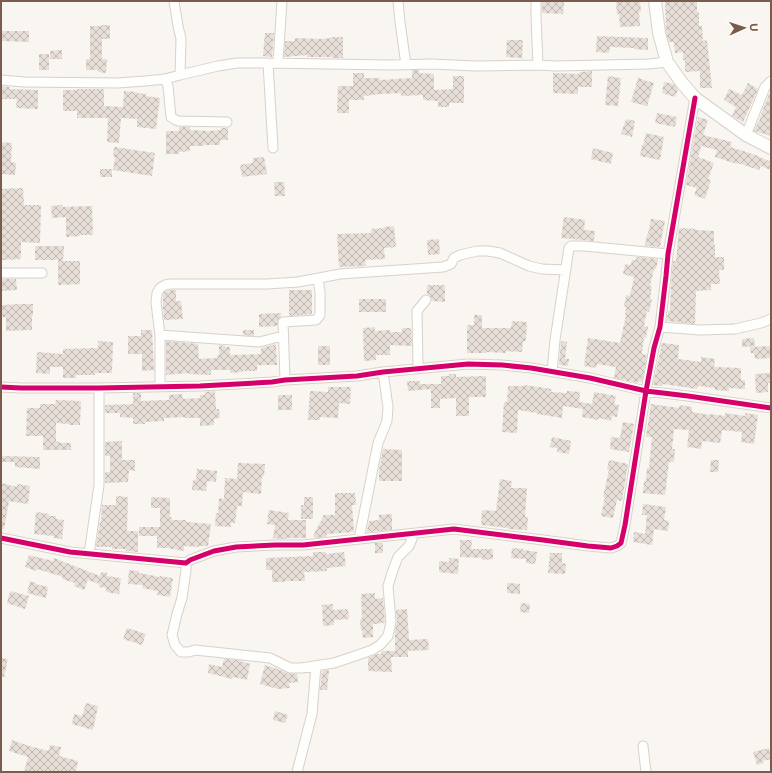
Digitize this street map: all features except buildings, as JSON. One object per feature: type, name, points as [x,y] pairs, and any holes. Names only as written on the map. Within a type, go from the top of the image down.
[{"type":"street","points":[[174,1],[176,19],[181,39],[180,75]]},
{"type":"street","points":[[278,63],[282,1]]},
{"type":"street","points":[[398,1],[406,65]]},
{"type":"street","points":[[536,1],[538,65]]},
{"type":"street","points":[[655,1],[659,33],[667,62],[682,83],[695,98],[746,135],[771,148]]},
{"type":"street","points":[[1,80],[25,82],[117,83],[165,79],[237,63],[556,66],[649,64],[667,62]]},
{"type":"street","points":[[268,63],[273,148]]},
{"type":"street","points":[[165,79],[168,86],[171,117],[178,121],[227,122]]},
{"type":"street","points":[[746,135],[765,88],[771,80]]},
{"type":"street","points":[[1,538],[70,552],[186,563],[214,551],[236,547],[303,545],[454,529],[588,546],[611,548],[617,546],[621,542],[625,525],[646,391],[654,348],[660,327],[668,254],[695,98]]},
{"type":"street","points":[[552,372],[555,340],[569,248],[571,246],[584,246],[668,254]]},
{"type":"street","points":[[160,387],[160,335],[156,303],[157,294],[160,288],[165,285],[267,284],[298,282],[340,274],[443,267],[451,264],[454,258],[460,255],[477,251],[500,253],[528,266],[542,269],[566,270]]},
{"type":"street","points":[[1,274],[42,273]]},
{"type":"street","points":[[285,380],[283,322],[316,320],[319,318],[320,292],[318,279]]},
{"type":"street","points":[[418,368],[417,311],[426,300]]},
{"type":"street","points":[[660,327],[700,330],[735,329],[771,319]]},
{"type":"street","points":[[160,335],[259,342],[283,336]]},
{"type":"street","points":[[1,387],[160,387],[272,382],[356,376],[418,368],[468,364],[531,368],[590,378],[646,391],[771,408]]},
{"type":"street","points":[[360,539],[378,443],[387,421],[388,407],[383,372]]},
{"type":"street","points":[[89,554],[99,485],[99,388]]},
{"type":"street","points":[[186,563],[182,598],[172,635],[175,645],[181,652],[196,650],[270,658],[290,668],[316,666],[334,663],[372,650],[380,645],[388,636],[391,622],[388,586],[398,557],[409,546],[412,539],[412,534]]},
{"type":"street","points":[[297,772],[312,714],[316,666]]},
{"type":"street","points":[[643,746],[646,772]]},
{"type":"cycle path","points":[[1,538],[70,552],[186,563],[214,551],[236,547],[303,545],[454,529],[588,546],[611,548],[617,546],[621,543],[625,525],[646,391],[654,348],[660,327],[668,254],[695,98]]},
{"type":"cycle path","points":[[1,387],[99,388],[200,386],[357,376],[468,364],[531,368],[590,378],[646,391],[771,408]]}]
